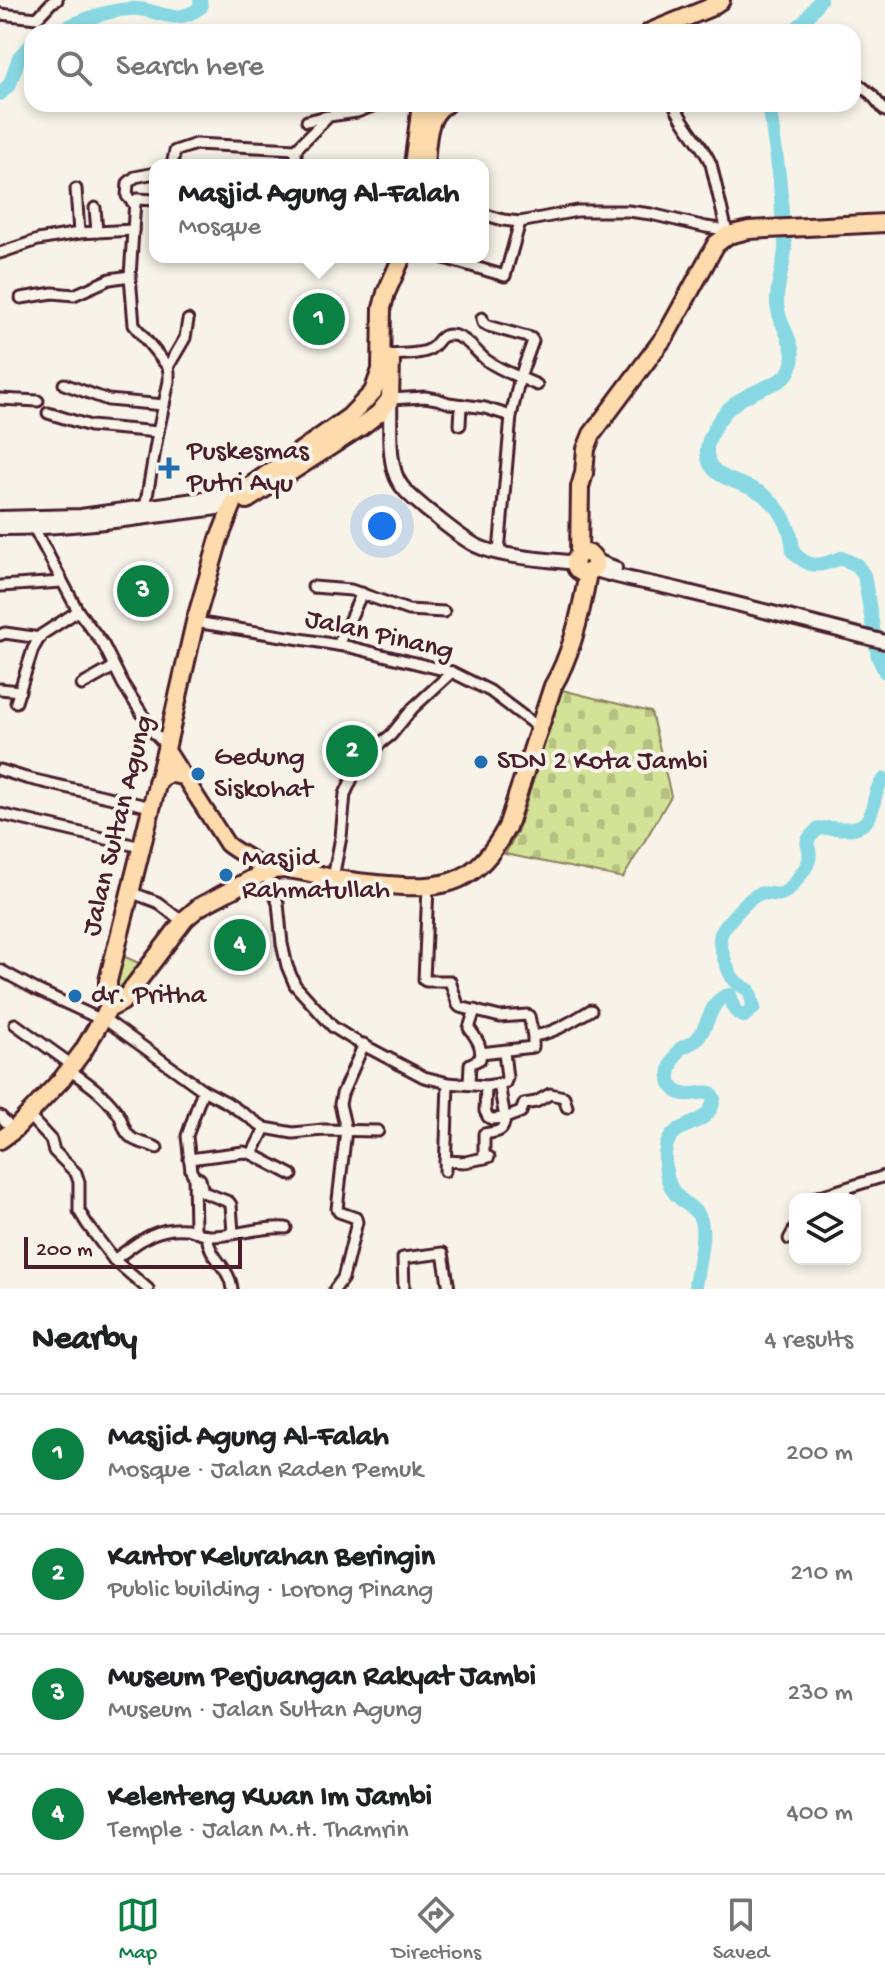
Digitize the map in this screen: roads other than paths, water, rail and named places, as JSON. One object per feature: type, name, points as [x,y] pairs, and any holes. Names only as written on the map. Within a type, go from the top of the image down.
[{"type":"highway","points":[[670,24],[721,0]]},
{"type":"highway","points":[[414,159],[419,120],[425,112]]},
{"type":"highway","points":[[426,159],[430,112]]},
{"type":"highway","points":[[104,1016],[122,1002],[183,922],[199,907],[265,872],[276,868],[291,869],[367,883],[428,887],[459,880],[496,848],[507,827],[553,686],[563,669],[584,596],[586,563],[580,487],[586,449],[592,434],[666,335],[708,255],[727,232],[885,223]]},
{"type":"highway","points":[[386,355],[382,308],[399,263]]},
{"type":"highway","points":[[234,500],[259,494],[362,426],[379,413],[390,399],[385,375],[393,303],[408,263]]},
{"type":"highway","points":[[234,500],[349,417],[385,375]]},
{"type":"highway","name":"Jalan Sultan Agung","points":[[7,1135],[71,1067],[104,1016],[108,981],[195,622],[219,539],[234,500]]},
{"type":"highway","points":[[157,782],[168,773],[182,776]]},
{"type":"main road","points":[[390,399],[392,459],[400,485],[478,547],[586,563],[638,576],[647,582],[885,642]]},
{"type":"main road","points":[[362,426],[382,428],[392,440]]},
{"type":"main road","points":[[0,518],[81,516],[234,500]]},
{"type":"main road","points":[[0,528],[125,520],[234,500]]},
{"type":"main road","points":[[166,747],[227,844],[251,858],[265,872]]},
{"type":"street","points":[[0,14],[37,18],[57,0]]},
{"type":"street","points":[[861,86],[885,111]]},
{"type":"street","points":[[307,121],[357,112]]},
{"type":"street","points":[[489,216],[520,222],[577,211],[628,211],[727,232],[711,164],[679,112]]},
{"type":"street","points":[[296,159],[296,149],[329,116]]},
{"type":"street","points":[[173,159],[175,151],[196,144],[296,149]]},
{"type":"street","points":[[135,205],[127,196],[128,183],[135,177],[149,174]]},
{"type":"street","points":[[76,189],[79,233]]},
{"type":"street","points":[[149,200],[135,201],[130,276],[135,328],[168,367]]},
{"type":"street","points":[[95,208],[97,232]]},
{"type":"street","points":[[461,263],[505,276],[520,222]]},
{"type":"street","points":[[0,253],[38,240],[79,233],[133,230]]},
{"type":"street","points":[[21,298],[53,293],[74,295],[110,279],[130,276]]},
{"type":"street","points":[[482,318],[488,326],[531,338],[532,343],[511,416],[499,552]]},
{"type":"street","points":[[145,508],[169,381],[168,367],[185,338],[188,320]]},
{"type":"street","points":[[386,355],[423,352],[431,349],[444,336],[456,336],[488,362],[537,385]]},
{"type":"street","points":[[64,384],[108,400],[164,405]]},
{"type":"street","points":[[390,399],[425,397],[511,416]]},
{"type":"street","points":[[0,399],[38,401]]},
{"type":"street","points":[[460,425],[461,405]]},
{"type":"street","points":[[48,413],[90,426],[158,432]]},
{"type":"street","points":[[34,528],[78,611],[103,644],[114,667],[166,747]]},
{"type":"street","points":[[0,586],[62,582]]},
{"type":"street","points":[[313,587],[351,590],[408,610],[444,612]]},
{"type":"street","points":[[338,645],[362,593]]},
{"type":"street","points":[[16,702],[33,649],[40,638],[78,611]]},
{"type":"street","name":"Jalan Pinang","points":[[195,622],[338,645],[452,672],[490,691],[539,728]]},
{"type":"street","points":[[0,635],[40,638]]},
{"type":"street","points":[[82,685],[114,667]]},
{"type":"street","points":[[333,878],[345,794],[357,768],[367,754],[391,735],[413,708],[452,672]]},
{"type":"street","points":[[0,689],[20,691]]},
{"type":"street","points":[[0,770],[151,807]]},
{"type":"street","points":[[0,814],[141,847]]},
{"type":"street","points":[[265,872],[278,903],[282,944],[291,978],[333,1027],[424,1077],[448,1083],[486,1086],[506,1082],[504,1052]]},
{"type":"street","points":[[428,887],[424,980],[450,981],[458,1005],[500,1017],[529,1016],[533,1047],[481,1053]]},
{"type":"street","points":[[130,892],[157,902],[183,922]]},
{"type":"street","points":[[0,970],[35,989],[104,1016],[203,1090],[265,1128],[293,1133],[378,1131]]},
{"type":"street","points":[[469,1084],[470,1064],[480,1059],[481,1053],[469,1028],[475,1010]]},
{"type":"street","points":[[533,1036],[557,1030],[591,1010]]},
{"type":"street","points":[[15,1024],[99,1091],[118,1113],[124,1131],[133,1140],[157,1148]]},
{"type":"street","points":[[335,1289],[343,1278],[357,1222],[356,1218],[337,1209],[346,1130],[340,1104],[364,1044]]},
{"type":"street","points":[[448,1083],[445,1166],[465,1167],[487,1158],[484,1134],[501,1130],[504,1126],[499,1084]]},
{"type":"street","points":[[486,1086],[486,1115],[497,1120],[521,1112],[524,1104],[536,1102],[550,1094],[564,1097],[567,1107]]},
{"type":"street","points":[[203,1090],[187,1136],[191,1174],[200,1179],[205,1194],[229,1202],[233,1233]]},
{"type":"street","points":[[28,1115],[51,1140],[54,1151],[76,1173],[79,1211],[114,1260],[148,1289]]},
{"type":"street","points":[[0,1116],[7,1135]]},
{"type":"street","points":[[252,1154],[265,1128]]},
{"type":"street","points":[[189,1159],[237,1152],[252,1154],[292,1175]]},
{"type":"street","points":[[194,1176],[195,1230]]},
{"type":"street","points":[[830,1193],[885,1176]]},
{"type":"street","points":[[114,1260],[143,1238],[160,1230],[195,1230],[207,1236],[286,1228]]},
{"type":"street","points":[[207,1236],[211,1253],[229,1277],[232,1289]]},
{"type":"street","points":[[404,1289],[403,1258],[443,1253],[449,1289]]},
{"type":"waterway","points":[[74,24],[120,10],[139,9],[181,16],[201,7],[200,0]]},
{"type":"waterway","points":[[801,24],[820,0]]},
{"type":"waterway","points":[[0,94],[10,84],[19,57],[24,52]]},
{"type":"waterway","points":[[769,112],[785,240],[777,304],[791,347],[792,364],[782,379],[743,398],[724,414],[710,439],[708,458],[722,476],[770,500],[782,515],[790,533],[793,552],[799,558],[816,565],[841,558],[857,565],[864,575],[878,657],[885,672]]},
{"type":"waterway","points":[[695,1289],[702,1241],[701,1223],[697,1213],[676,1195],[670,1185],[665,1154],[675,1132],[705,1116],[714,1099],[711,1093],[685,1094],[675,1090],[669,1081],[671,1066],[680,1049],[701,1034],[714,1007],[723,997],[730,995],[740,1015],[744,1016],[754,1008],[749,990],[732,977],[724,958],[720,937],[728,924],[754,896],[783,893],[792,886],[808,863],[810,854],[807,842],[818,829],[852,828],[864,823],[885,779]]},
{"type":"place","name":"Masjid Agung Al-Falah","points":[[319,319]]},
{"type":"place","name":"Puskesmas Putri Ayu","points":[[169,468]]},
{"type":"place","name":"Museum Perjuangan Rakyat Jambi","points":[[143,591]]},
{"type":"place","name":"Kantor Kelurahan Beringin","points":[[352,751]]},
{"type":"place","name":"SDN 2 Kota Jambi","points":[[481,762]]},
{"type":"place","name":"Gedung Siskohat","points":[[198,774]]},
{"type":"place","name":"Masjid Rahmatullah","points":[[226,875]]},
{"type":"place","name":"Kelenteng Kwan Im Jambi","points":[[240,945]]},
{"type":"place","name":"dr. Pritha","points":[[75,996]]}]
